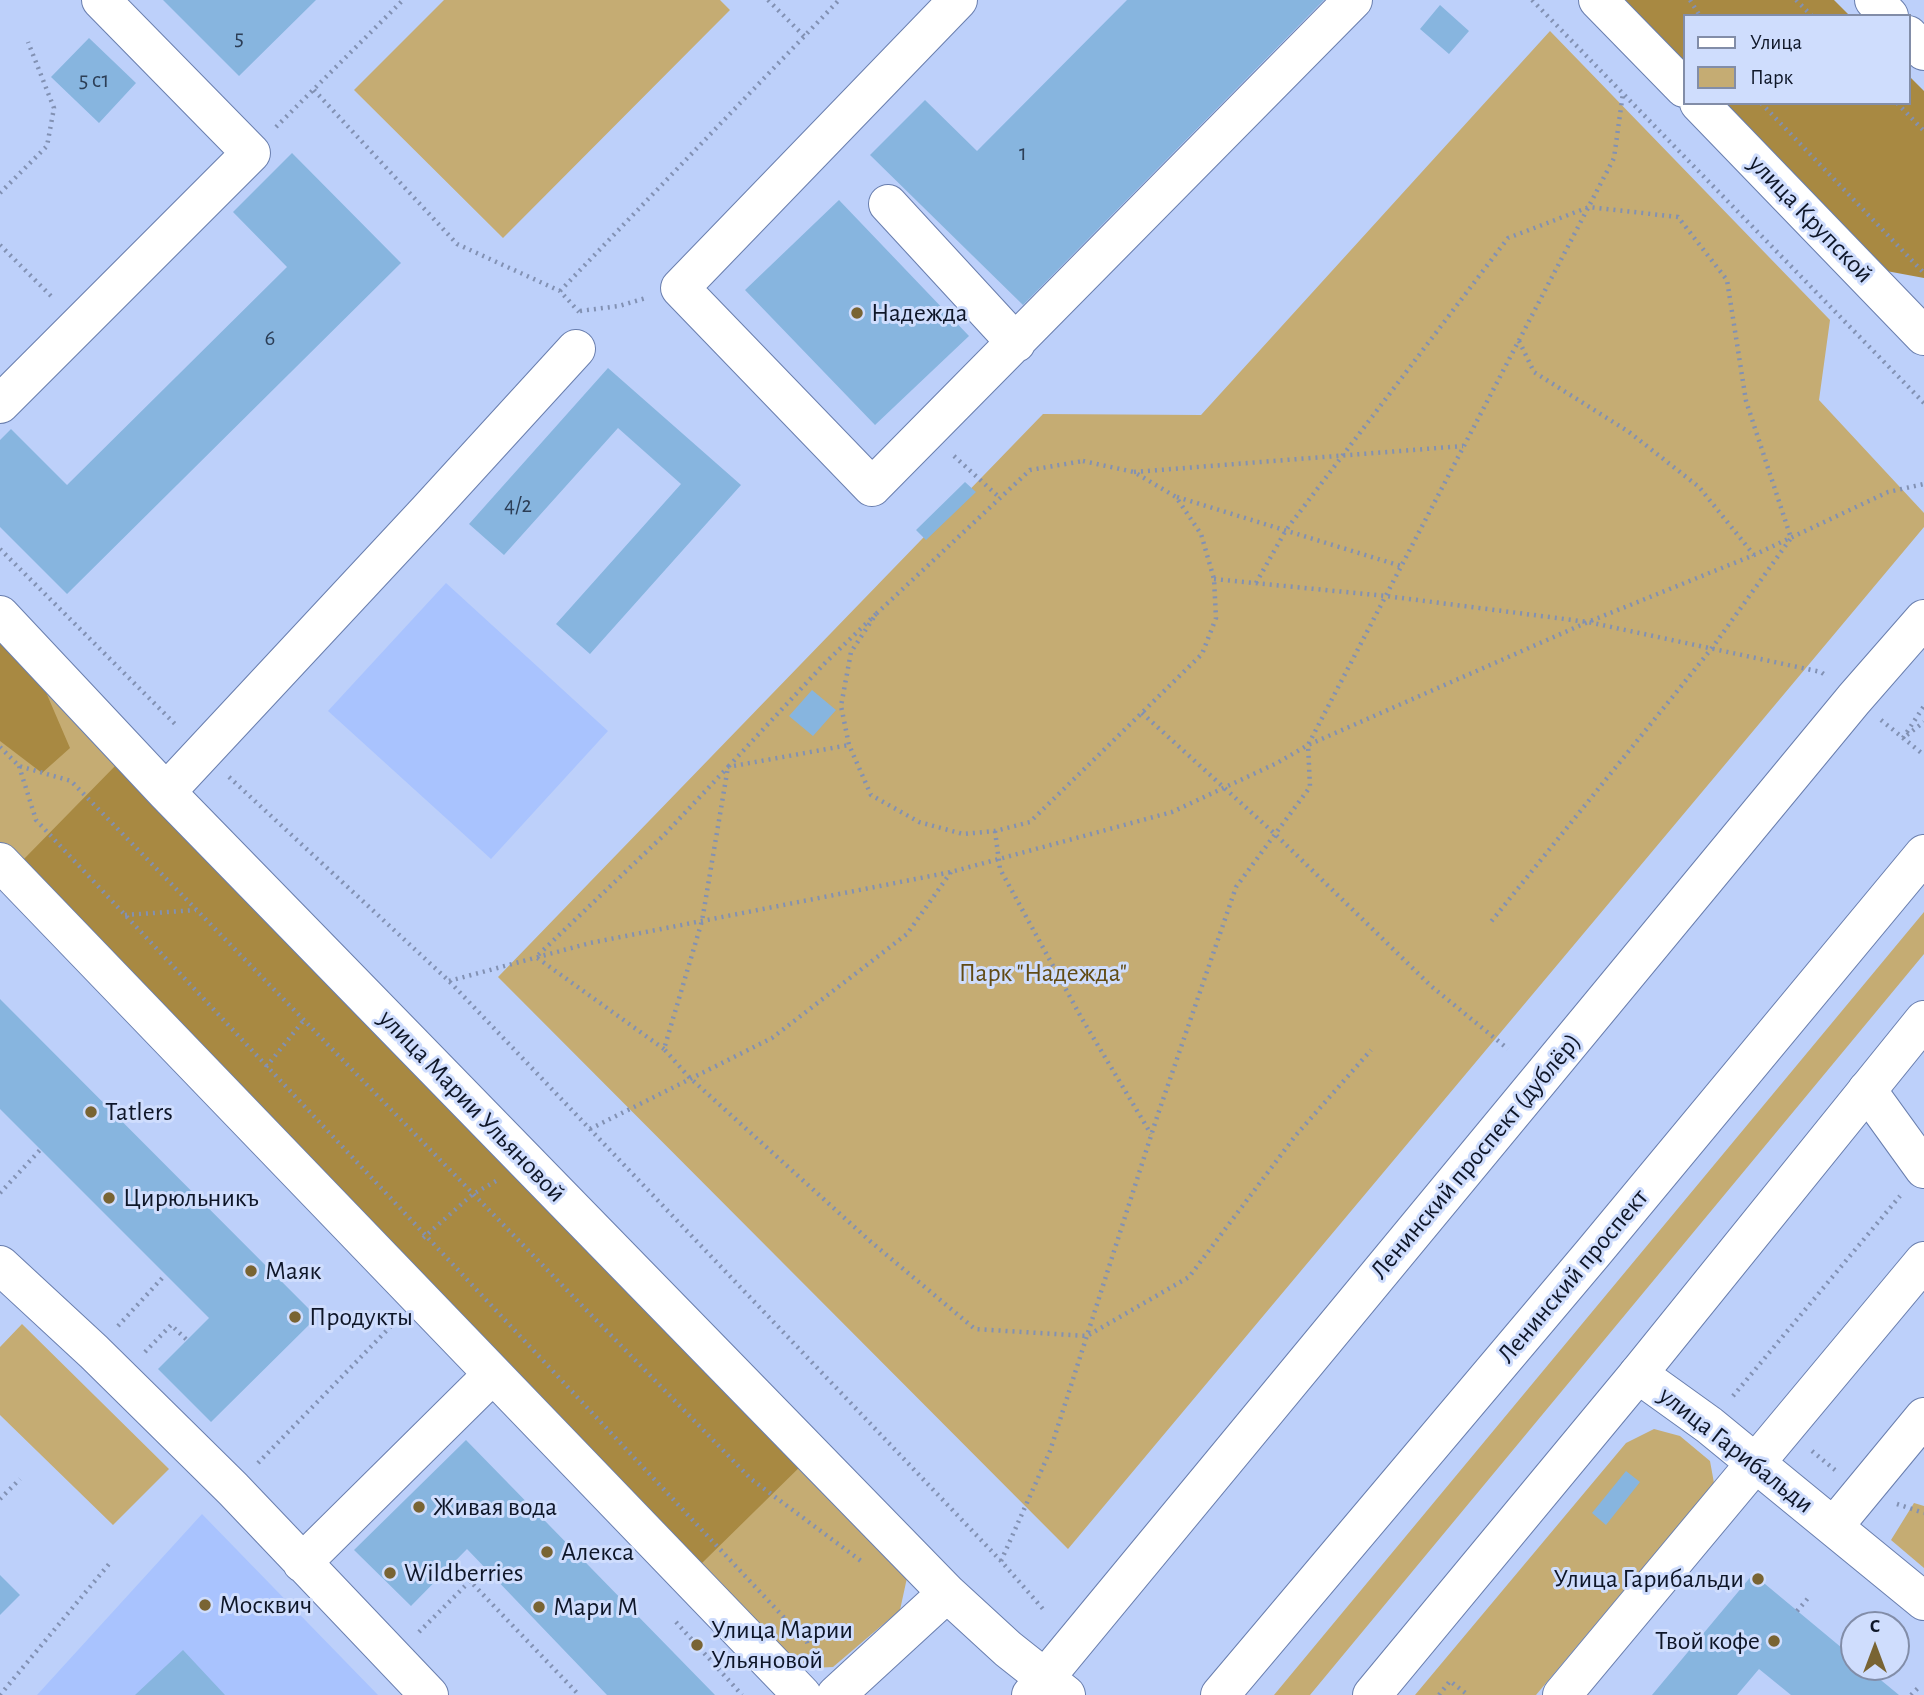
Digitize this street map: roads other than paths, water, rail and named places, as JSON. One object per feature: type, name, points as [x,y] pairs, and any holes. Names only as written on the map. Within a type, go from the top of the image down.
[{"type":"street","points":[[0,404],[251,153],[102,0]]},
{"type":"street","points":[[958,0],[680,288],[873,486],[1353,0]]},
{"type":"street","points":[[1598,0],[1682,86]]},
{"type":"street","points":[[1874,0],[1887,14]]},
{"type":"street","points":[[1910,37],[1924,51]]},
{"type":"street","name":"улица Крупской","points":[[1701,105],[1924,335]]},
{"type":"street","points":[[888,204],[1016,343]]},
{"type":"street","points":[[166,792],[576,349]]},
{"type":"street","name":"улица Марии Ульяновой","points":[[0,615],[166,792],[947,1594],[1048,1689]]},
{"type":"street","name":"Ленинский проспект (дублёр)","points":[[1048,1689],[1845,709],[1924,619]]},
{"type":"street","name":"Ленинский проспект","points":[[1220,1695],[1924,854]]},
{"type":"street","points":[[0,862],[802,1695]]},
{"type":"street","points":[[1372,1695],[1924,1020]]},
{"type":"street","points":[[1867,1090],[1913,1181]]},
{"type":"street","points":[[1562,1695],[1924,1261]]},
{"type":"street","points":[[0,1265],[107,1364],[233,1489],[429,1695]]},
{"type":"street","points":[[302,1563],[493,1374]]},
{"type":"street","name":"улица Гарибальди","points":[[1637,1374],[1709,1425],[1924,1601]]},
{"type":"street","name":"улица Гарибальди","points":[[1834,1526],[1924,1417]]},
{"type":"street","points":[[836,1695],[947,1594]]},
{"type":"place","name":"Надежда","points":[[857,313]]},
{"type":"place","name":"Tatlers","points":[[91,1112]]},
{"type":"place","name":"Цирюльникъ","points":[[109,1198]]},
{"type":"place","name":"Маяк","points":[[251,1271]]},
{"type":"place","name":"Продукты","points":[[295,1317]]},
{"type":"place","name":"Живая вода","points":[[419,1507]]},
{"type":"place","name":"Алекса","points":[[547,1552]]},
{"type":"place","name":"Wildberries","points":[[390,1573]]},
{"type":"place","name":"Улица Гарибальди","points":[[1758,1579]]},
{"type":"place","name":"Москвич","points":[[205,1605]]},
{"type":"place","name":"Мари М","points":[[539,1607]]},
{"type":"place","name":"Твой кофе","points":[[1774,1641]]},
{"type":"place","name":"Улица Марии Ульяновой","points":[[697,1645]]},
{"type":"park label","name":"Парк \"Надежда\"","points":[[1043,973]]}]
